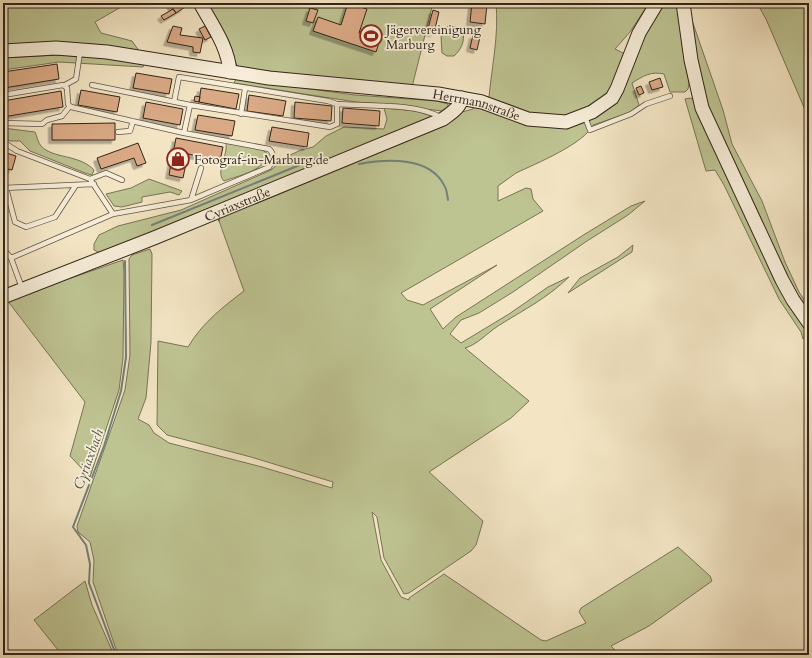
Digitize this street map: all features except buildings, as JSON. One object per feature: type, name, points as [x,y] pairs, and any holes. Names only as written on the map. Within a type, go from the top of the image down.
[{"type":"street","points":[[200,3],[226,51],[230,72]]},
{"type":"street","name":"Herrmannstraße","points":[[3,51],[56,48],[145,58],[269,78],[462,98],[482,102],[528,120],[566,122],[584,116],[603,106],[612,98],[639,33],[656,3]]},
{"type":"street","points":[[682,3],[691,60],[702,108],[782,280],[793,300],[809,323]]},
{"type":"street","points":[[217,70],[219,38]]},
{"type":"street","name":"Cyriaxstraße","points":[[3,297],[147,241],[443,119],[456,110],[462,98]]},
{"type":"lane","points":[[3,94],[65,85],[76,79],[81,50]]},
{"type":"lane","points":[[174,102],[180,77],[245,89],[328,101],[338,104],[416,109],[434,113],[443,119]]},
{"type":"lane","points":[[65,85],[67,88],[68,104],[70,106]]},
{"type":"lane","points":[[92,85],[190,105],[330,127],[336,124],[338,104]]},
{"type":"lane","points":[[241,114],[245,89]]},
{"type":"lane","points":[[584,116],[590,130],[630,114],[646,104],[670,96]]},
{"type":"lane","points":[[184,133],[190,105]]},
{"type":"lane","points":[[11,258],[113,214],[191,200],[269,167],[273,156],[269,149],[184,133],[70,106]]},
{"type":"lane","points":[[3,124],[42,124],[46,120],[62,116],[70,106]]},
{"type":"lane","points":[[118,132],[130,131],[133,121]]},
{"type":"lane","points":[[3,142],[17,151],[90,180],[113,214]]},
{"type":"lane","points":[[191,200],[201,168]]},
{"type":"lane","points":[[90,180],[106,173],[122,180]]},
{"type":"lane","points":[[76,185],[55,217],[26,226],[15,222],[4,188],[94,184]]},
{"type":"lane","points":[[3,249],[11,258],[22,289]]},
{"type":"green space","points":[[3,3],[128,3],[95,22],[101,33],[132,41],[142,55],[3,45]]},
{"type":"green space","points":[[204,3],[433,3],[412,87],[239,69]]},
{"type":"green space","points":[[496,3],[649,3],[630,32],[615,49],[625,54],[646,32],[664,3],[677,3],[689,84],[688,89],[685,92],[670,92],[664,74],[659,73],[647,75],[632,83],[639,105],[631,112],[593,125],[588,132],[570,146],[516,173],[498,186],[498,201],[526,188],[531,189],[533,199],[543,211],[401,293],[407,300],[423,305],[497,265],[430,309],[443,329],[456,317],[585,234],[631,206],[645,201],[628,215],[587,241],[513,292],[479,313],[461,320],[450,334],[461,343],[509,314],[548,287],[569,277],[544,298],[498,326],[478,342],[465,348],[529,401],[511,418],[429,472],[483,521],[476,545],[471,551],[409,593],[404,594],[384,558],[377,517],[372,512],[381,560],[401,597],[409,600],[409,598],[444,574],[541,640],[546,641],[586,623],[579,612],[581,608],[678,547],[710,576],[712,581],[649,626],[611,646],[620,655],[118,655],[93,582],[94,560],[90,542],[78,532],[77,526],[125,390],[130,355],[129,259],[132,255],[150,249],[152,254],[151,342],[146,398],[138,419],[149,425],[154,433],[169,443],[262,467],[332,488],[333,482],[251,457],[167,435],[157,425],[158,341],[188,347],[206,323],[244,291],[218,218],[446,125],[462,112],[473,109],[476,95],[489,97],[497,26]]},
{"type":"green space","points":[[757,3],[809,3],[809,119],[766,19]]},
{"type":"green space","points":[[688,9],[723,110],[732,144],[762,201],[785,262],[799,292],[809,307],[809,317],[793,295],[704,106]]},
{"type":"green space","points":[[448,26],[456,27],[463,32],[462,45],[454,56],[447,56],[442,53],[441,37],[444,29]]},
{"type":"green space","points":[[58,55],[104,58],[144,64],[143,67],[59,62],[3,70],[3,58]]},
{"type":"green space","points":[[236,79],[355,95],[437,101],[448,104],[448,109],[442,111],[356,102],[234,83]]},
{"type":"green space","points":[[690,98],[694,100],[804,326],[806,337],[803,339],[801,332],[779,299],[724,185],[715,170],[706,171],[685,99]]},
{"type":"green space","points":[[384,108],[416,111],[431,116],[432,118],[100,253],[94,250],[94,244],[99,235],[118,226],[181,210],[271,170],[286,157],[301,150],[313,147],[326,136],[344,127],[384,129],[387,119]]},
{"type":"green space","points":[[3,128],[35,132],[40,145],[46,150],[81,161],[94,170],[92,175],[30,151],[20,141],[10,141],[3,137]]},
{"type":"green space","points":[[226,143],[261,149],[268,154],[266,160],[263,164],[250,172],[224,181],[221,168]]},
{"type":"green space","points":[[149,179],[182,191],[179,195],[170,192],[142,197],[142,202],[122,207],[114,206],[106,194],[131,188]]},
{"type":"green space","points":[[633,245],[632,252],[568,293],[580,278],[618,257]]},
{"type":"green space","points":[[123,260],[123,358],[119,390],[90,477],[70,456],[85,402],[7,300]]},
{"type":"green space","points":[[85,581],[92,605],[114,655],[62,655],[34,620]]},
{"type":"waterway","points":[[152,225],[317,158]]},
{"type":"waterway","points":[[359,164],[382,161],[418,164],[437,176],[445,187],[448,200]]},
{"type":"waterway","name":"Cyriaxbach","points":[[116,655],[89,583],[90,564],[86,545],[73,527],[104,446],[121,391],[126,357],[125,261]]},
{"type":"place","name":"Jägervereinigung Marburg","points":[[371,36]]},
{"type":"place","name":"Fotograf-in-Marburg.de","points":[[178,159]]}]
